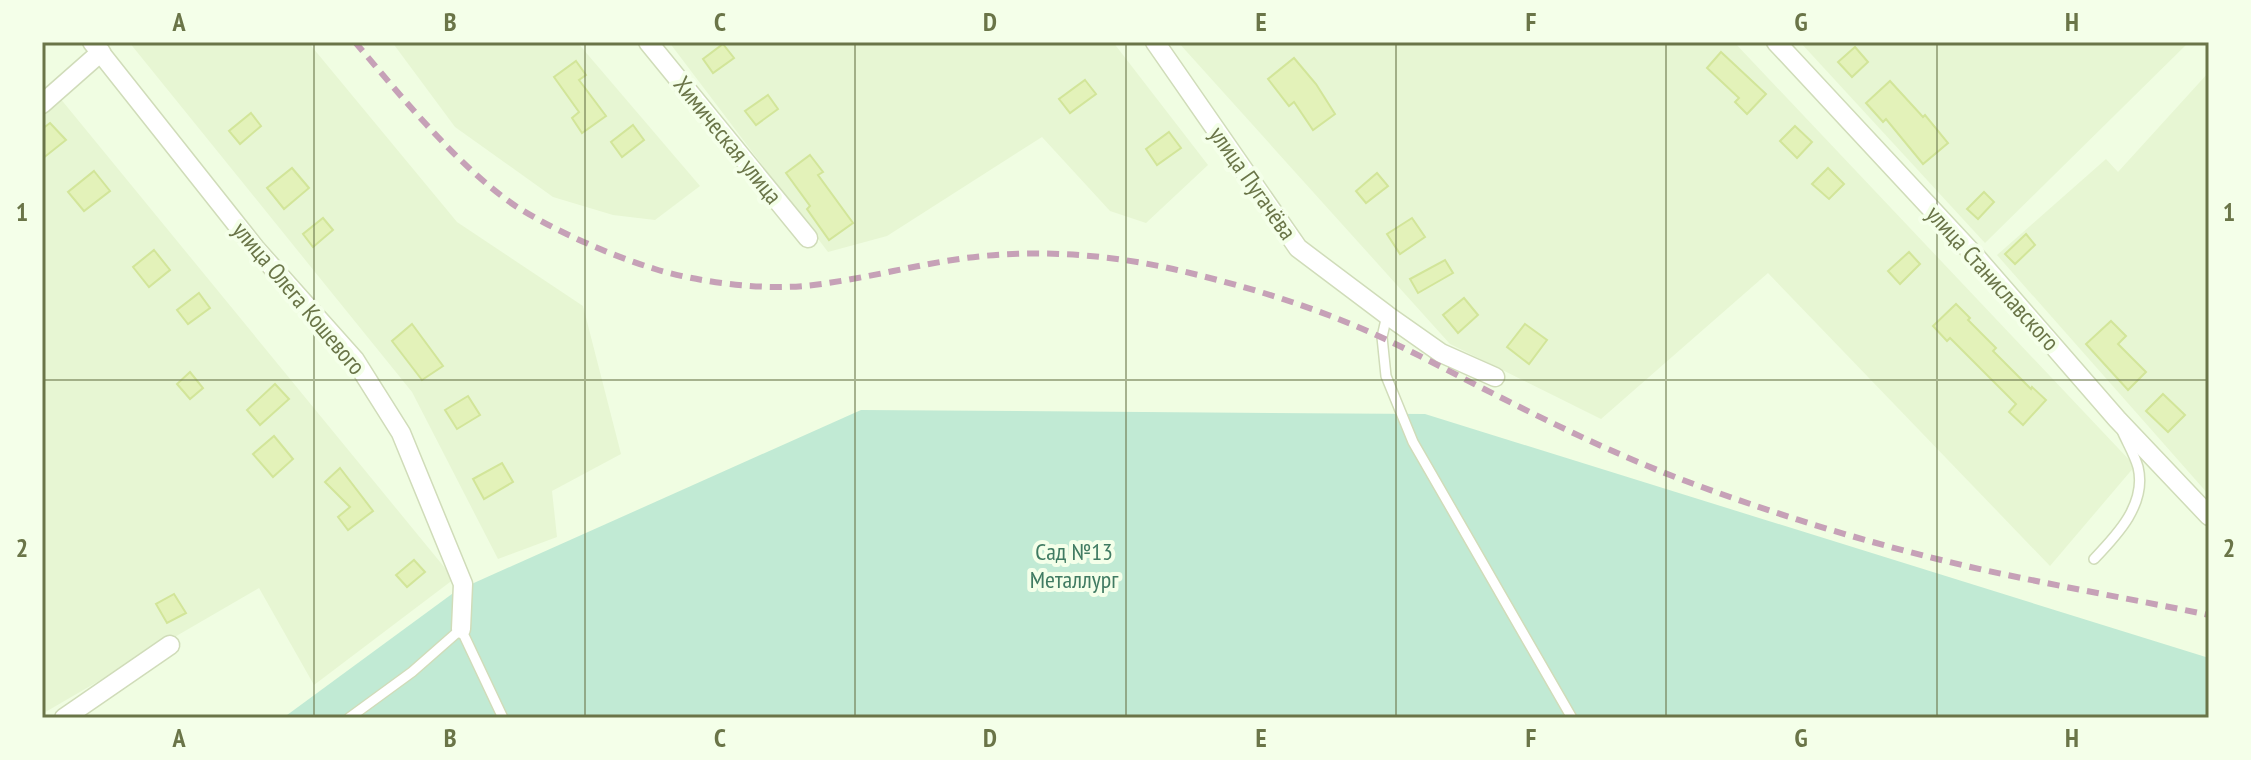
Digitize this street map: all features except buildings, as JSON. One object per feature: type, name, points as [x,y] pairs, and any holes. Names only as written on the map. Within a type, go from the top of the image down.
[{"type":"street","name":"Химическая улица","points":[[648,42],[808,238]]},
{"type":"street","name":"улица Пугачёва","points":[[1155,42],[1298,248],[1441,353],[1495,377]]},
{"type":"street","name":"улица Станиславского","points":[[1776,42],[1977,258],[2117,419],[2209,516]]},
{"type":"street","points":[[42,104],[102,45]]},
{"type":"street","name":"улица Олега Кошевого","points":[[102,45],[256,249],[355,360],[401,433],[463,584],[461,629]]},
{"type":"street","points":[[64,718],[170,645]]},
{"type":"lane","points":[[1387,315],[1382,337],[1386,376],[1413,442],[1572,718]]},
{"type":"lane","points":[[2094,559],[2121,531],[2138,497],[2139,468],[2117,419]]},
{"type":"lane","points":[[349,718],[412,672],[461,629],[503,718]]},
{"type":"shaded area","points":[[129,42],[308,42],[457,222],[583,306],[621,454],[552,491],[557,537],[498,559],[412,392]]},
{"type":"shaded area","points":[[392,42],[577,42],[700,186],[655,220],[613,215],[553,197],[455,127]]},
{"type":"shaded area","points":[[669,42],[1113,42],[1208,165],[1146,223],[1110,211],[1042,137],[887,236],[828,252]]},
{"type":"shaded area","points":[[1178,42],[1734,42],[2135,466],[2050,566],[1768,273],[1601,419],[1450,344]]},
{"type":"shaded area","points":[[1800,42],[2189,42],[1985,243]]},
{"type":"shaded area","points":[[2209,72],[2209,495],[1997,255],[2106,159],[2118,172]]},
{"type":"shaded area","points":[[55,92],[454,579],[314,685],[259,588],[42,714],[42,101]]},
{"type":"green space","name":"Сад №13 Металлург","points":[[861,410],[1425,414],[2209,658],[2209,718],[283,718],[456,591]]},
{"type":"railway","points":[[355,42],[452,152],[495,191],[566,234],[655,269],[690,278],[768,287],[849,280],[961,259],[1007,254],[1078,255],[1173,269],[1270,295],[1342,320],[1606,448],[1752,505],[1962,565],[2209,615]]}]
